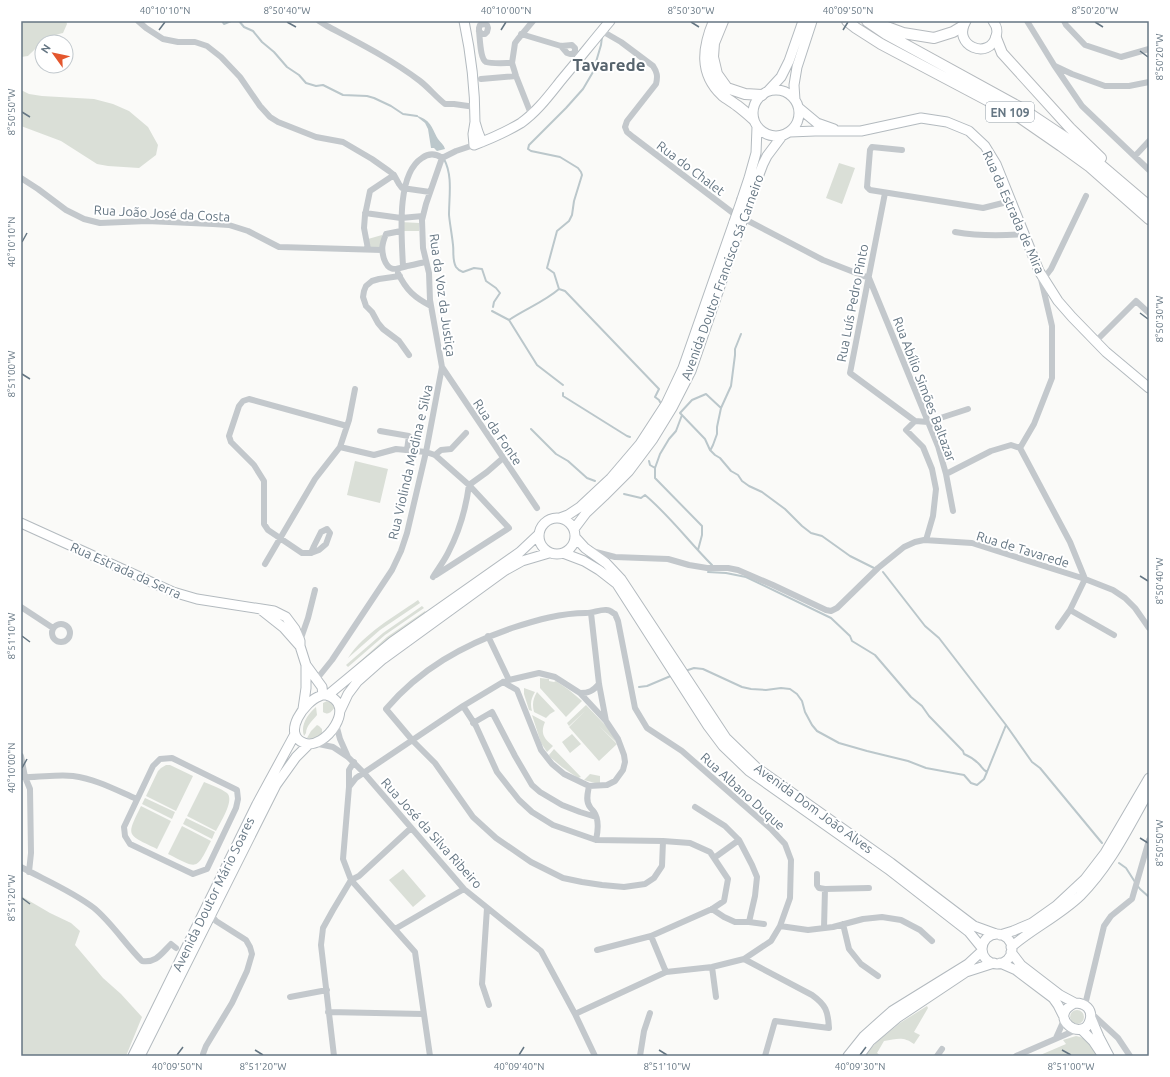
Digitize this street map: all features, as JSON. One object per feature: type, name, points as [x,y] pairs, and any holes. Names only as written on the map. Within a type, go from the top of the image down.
[{"type":"main road","points":[[464,21],[471,58],[475,107],[473,134],[478,143],[503,133],[522,122],[540,106],[610,21]]},
{"type":"main road","points":[[723,21],[714,26],[707,40],[704,55],[705,65],[710,79],[721,94],[755,123],[762,132],[768,136],[775,137],[786,134],[795,128],[800,115],[794,85],[797,67],[812,21]]},
{"type":"main road","points":[[755,123],[753,112],[754,106],[757,100],[781,76],[789,61],[802,21]]},
{"type":"main road","name":"EN 109","points":[[847,21],[881,44],[1019,117],[1090,167],[1149,219]]},
{"type":"main road","name":"EN 109","points":[[867,21],[886,34],[1021,108],[1096,160],[1149,206]]},
{"type":"main road","points":[[871,21],[903,33],[934,38],[953,32],[965,23]]},
{"type":"main road","points":[[993,21],[996,24],[996,38],[1002,53],[1070,128],[1102,158],[1128,187]]},
{"type":"main road","points":[[965,23],[962,33],[964,39],[968,45],[974,48],[980,49],[987,47],[996,38]]},
{"type":"main road","points":[[714,26],[713,57],[717,74],[727,88],[745,94],[765,93],[776,90],[783,91],[790,94],[797,104]]},
{"type":"main road","name":"Rua da Estrada de Mira","points":[[797,104],[817,123],[841,131]]},
{"type":"main road","name":"Rua da Estrada de Mira","points":[[786,134],[815,131],[861,131],[920,118],[947,122],[969,131],[985,146],[996,164],[1042,275],[1063,306],[1106,352],[1149,388]]},
{"type":"main road","name":"Avenida Doutor Francisco Sá Carneiro","points":[[746,200],[756,153],[755,123]]},
{"type":"main road","name":"Avenida Doutor Francisco Sá Carneiro","points":[[560,518],[568,515],[580,507],[611,478],[647,434],[666,404],[683,368],[746,200],[765,160],[786,134]]},
{"type":"main road","name":"Avenida Doutor Francisco Sá Carneiro","points":[[574,533],[586,513],[629,471],[653,439],[672,408],[691,371],[737,224]]},
{"type":"main road","points":[[554,518],[560,518],[571,524],[574,533],[572,547],[563,553],[549,553],[522,561],[504,571],[383,659],[357,682],[348,694],[336,724],[326,736],[312,744],[298,739],[294,728],[296,722],[303,709],[315,698],[326,695],[389,644],[520,552],[538,535],[543,523],[554,518]]},
{"type":"main road","name":"Rua Estrada da Serra","points":[[21,523],[173,592],[197,599],[258,608],[284,628],[300,643],[306,665]]},
{"type":"main road","name":"Avenida Dom João Alves","points":[[574,533],[585,548],[606,563],[621,579],[726,738],[757,768],[891,862],[974,926],[998,934]]},
{"type":"main road","points":[[538,535],[541,546],[549,553]]},
{"type":"main road","name":"Avenida Dom João Alves","points":[[563,553],[584,561],[617,584],[708,726],[723,746],[749,771],[888,869],[969,932],[982,949]]},
{"type":"main road","points":[[306,665],[326,695]]},
{"type":"main road","points":[[303,709],[306,688],[306,665]]},
{"type":"main road","points":[[326,695],[332,696],[336,700],[340,711]]},
{"type":"main road","name":"Avenida Doutor Mário Soares","points":[[133,1056],[257,804],[295,734]]},
{"type":"main road","name":"Avenida Doutor Mário Soares","points":[[140,1056],[210,914],[278,782],[296,757],[312,744]]},
{"type":"main road","points":[[848,1056],[864,1036],[892,1010],[968,964],[982,949],[983,944],[988,937],[1013,931],[1032,923],[1056,906],[1085,879],[1105,853],[1149,778]]},
{"type":"main road","points":[[859,1056],[870,1041],[897,1018],[966,972],[1007,959],[1011,949],[1024,937],[1058,915],[1080,896],[1099,875],[1114,854],[1149,792]]},
{"type":"main road","points":[[998,934],[1008,939],[1011,949],[1023,967],[1060,995],[1089,1008],[1099,1037],[1109,1056]]},
{"type":"main road","points":[[982,949],[986,959],[1016,970],[1053,998],[1071,1028],[1078,1030],[1093,1041],[1103,1056]]},
{"type":"main road","points":[[1064,1018],[1070,1006],[1075,1003]]},
{"type":"main road","points":[[1078,1030],[1086,1027],[1091,1016]]},
{"type":"street","points":[[138,21],[163,39],[178,42],[194,42],[207,46],[221,57],[240,77],[260,106],[270,117],[278,122],[316,137],[343,142],[372,159],[394,175],[404,189],[430,192]]},
{"type":"street","points":[[319,21],[394,62],[432,90],[444,104],[475,107]]},
{"type":"street","points":[[531,114],[512,63],[515,44],[533,21]]},
{"type":"street","points":[[1027,21],[1054,65],[1082,106],[1149,170]]},
{"type":"street","points":[[1064,21],[1085,45],[1121,57],[1149,52]]},
{"type":"street","points":[[479,31],[482,58],[485,61],[512,63]]},
{"type":"street","name":"Rua do Chalet","points":[[602,31],[621,42],[653,66],[658,77],[656,84],[627,121],[625,127],[632,137],[733,213],[823,260],[869,278]]},
{"type":"street","points":[[522,34],[561,46]]},
{"type":"street","points":[[1054,65],[1072,74],[1105,86],[1129,86],[1149,82]]},
{"type":"street","points":[[481,79],[516,76]]},
{"type":"street","points":[[1135,156],[1149,141]]},
{"type":"street","points":[[432,306],[421,301],[408,290],[400,271],[401,218],[404,189],[410,171],[420,159],[433,154],[436,154],[442,158],[478,143]]},
{"type":"street","points":[[902,150],[872,147],[870,150],[867,188],[885,193],[983,208],[1011,201]]},
{"type":"street","name":"Rua da Voz da Justiça","points":[[442,158],[423,216],[423,248],[442,367]]},
{"type":"street","points":[[368,249],[364,228],[365,213],[370,191],[394,175]]},
{"type":"street","name":"Rua João José da Costa","points":[[21,178],[66,210],[84,219],[100,223],[147,221],[213,224],[248,231],[279,246],[382,250]]},
{"type":"street","name":"Rua Luís Pedro Pinto","points":[[885,193],[850,373],[915,421]]},
{"type":"street","points":[[1020,448],[1034,424],[1052,378],[1052,326],[1042,275],[1051,269],[1086,196]]},
{"type":"street","points":[[365,213],[401,218],[423,216]]},
{"type":"street","points":[[400,271],[392,269],[386,264],[382,250],[386,234],[401,231]]},
{"type":"street","points":[[955,232],[972,235],[1001,236],[1024,234]]},
{"type":"street","points":[[409,355],[399,341],[383,329],[372,312],[366,306],[363,297],[364,291],[366,286],[372,281],[426,262]]},
{"type":"street","name":"Rua Abílio Simões Baltazar","points":[[869,278],[938,446],[946,474],[953,511]]},
{"type":"street","points":[[1096,341],[1136,301],[1149,313]]},
{"type":"street","name":"Rua Violinda Medina e Silva","points":[[316,680],[332,660],[392,570],[401,551],[426,452],[442,367]]},
{"type":"street","name":"Rua da Fonte","points":[[442,367],[537,508]]},
{"type":"street","points":[[265,564],[315,479],[340,447],[347,426],[355,389]]},
{"type":"street","points":[[311,553],[302,553],[268,530],[264,524],[264,481],[254,465],[231,442],[229,436],[238,406],[243,401],[249,399],[347,426]]},
{"type":"street","points":[[926,540],[932,516],[936,489],[932,470],[923,447],[906,430],[915,421],[928,422],[968,409]]},
{"type":"street","points":[[380,431],[409,436],[407,450]]},
{"type":"street","points":[[435,455],[441,450],[451,449],[466,433]]},
{"type":"street","points":[[946,474],[991,451],[1011,445],[1020,448],[1070,542],[1084,579],[1070,610],[1058,627]]},
{"type":"street","points":[[340,447],[374,455],[396,449],[426,452],[435,455],[469,485],[509,528],[433,577],[448,554],[459,527],[469,485],[503,458]]},
{"type":"street","name":"Rua de Tavarede","points":[[585,548],[615,557],[668,559],[707,568],[728,568],[738,570],[831,611],[837,608],[904,547],[915,542],[926,540],[972,543],[1084,579],[1113,590],[1125,598],[1135,608],[1149,628]]},
{"type":"street","points":[[300,643],[315,590]]},
{"type":"street","points":[[21,607],[53,628]]},
{"type":"street","name":"Rua Albano Duque","points":[[575,1014],[666,972],[712,967],[744,959],[771,941],[780,926],[790,898],[791,860],[785,844],[771,829],[682,751],[647,728],[635,708],[618,621],[615,614],[608,610],[590,613]]},
{"type":"street","points":[[1070,610],[1114,635]]},
{"type":"street","points":[[606,721],[599,684],[590,613],[569,613],[534,620],[488,636],[437,663],[410,685],[386,709],[413,741],[435,763],[473,817],[496,838],[531,862],[563,878],[609,886],[624,887],[645,884],[654,878],[662,866],[663,841]]},
{"type":"street","points":[[349,787],[356,778],[463,706],[506,681],[539,673],[555,677],[580,693],[606,721],[618,739],[624,755],[623,770],[615,781],[607,785],[590,786],[564,774],[552,764],[542,750],[516,690],[506,681],[488,636]]},
{"type":"street","points":[[580,693],[589,693],[599,684]]},
{"type":"street","points":[[463,706],[497,772],[519,800],[532,812],[553,825],[596,840],[690,843],[710,852],[728,879],[724,901],[712,909],[651,936],[597,950]]},
{"type":"street","points":[[473,723],[492,712],[532,785],[540,792],[568,807],[596,817]]},
{"type":"street","name":"Rua José da Silva Ribeiro","points":[[336,724],[340,739],[348,757]]},
{"type":"street","name":"Rua José da Silva Ribeiro","points":[[312,744],[333,748],[354,762],[464,889],[540,951],[575,1014],[595,1056]]},
{"type":"street","points":[[21,756],[23,777],[30,789],[31,853],[29,872]]},
{"type":"street","points":[[172,758],[237,790],[238,799],[236,808],[207,869],[193,874],[130,844],[125,836],[124,827],[137,799],[153,766],[160,759],[172,758]]},
{"type":"street","points":[[354,762],[349,770],[343,858],[351,880],[415,952],[430,1056]]},
{"type":"street","points":[[23,777],[73,776],[93,780],[137,799]]},
{"type":"street","points":[[590,786],[587,798],[588,804],[596,817],[598,829],[596,840]]},
{"type":"street","points":[[695,807],[725,826],[739,840],[752,865],[757,877],[755,896],[749,922]]},
{"type":"street","points":[[334,1056],[321,945],[323,928],[351,880],[359,876],[411,828]]},
{"type":"street","points":[[714,858],[739,840]]},
{"type":"street","points":[[1085,1005],[1104,926],[1111,916],[1132,899],[1149,840]]},
{"type":"street","points":[[21,867],[82,899],[95,909],[142,961],[149,962],[155,959],[171,944],[176,948]]},
{"type":"street","points":[[817,874],[817,885],[819,888],[826,890],[870,888]]},
{"type":"street","points":[[395,929],[464,889]]},
{"type":"street","points":[[824,928],[826,890]]},
{"type":"street","points":[[487,908],[482,984],[489,1005]]},
{"type":"street","points":[[712,909],[735,922],[764,924]]},
{"type":"street","points":[[203,1055],[206,1046],[232,1003],[247,971],[252,954],[246,940],[216,921],[210,914]]},
{"type":"street","points":[[780,926],[808,930],[843,924],[863,918],[882,916],[901,920],[920,930],[932,941]]},
{"type":"street","points":[[843,924],[849,949],[861,964],[878,976]]},
{"type":"street","points":[[651,936],[666,972]]},
{"type":"street","points":[[744,959],[812,995],[822,1002],[826,1008],[828,1028],[775,1021],[765,1056]]},
{"type":"street","points":[[712,967],[716,997]]},
{"type":"street","points":[[290,997],[327,990]]},
{"type":"street","points":[[328,1012],[423,1014]]},
{"type":"street","points":[[640,1056],[644,1031],[650,1013]]},
{"type":"street","points":[[1091,1016],[1118,1038],[1130,1056]]},
{"type":"street","points":[[1056,1038],[1064,1018]]},
{"type":"street","points":[[1016,1056],[1078,1030]]},
{"type":"street","points":[[937,1056],[942,1049]]},
{"type":"shaded area","points":[[21,21],[66,21],[67,24],[63,33],[34,34],[34,50],[28,56],[21,57]]},
{"type":"shaded area","points":[[21,90],[29,94],[42,96],[94,99],[113,104],[129,111],[148,127],[158,145],[156,155],[139,168],[97,164],[61,141],[21,126]]},
{"type":"shaded area","points":[[415,115],[424,119],[430,124],[445,149],[437,151],[434,148],[431,148],[428,129],[425,123]]},
{"type":"shaded area","points":[[839,163],[855,168],[842,204],[826,198]]},
{"type":"shaded area","points":[[401,222],[419,223],[419,231],[401,231]]},
{"type":"shaded area","points":[[382,235],[382,250],[368,249],[368,239]]},
{"type":"shaded area","points":[[355,461],[388,469],[380,503],[347,495]]},
{"type":"shaded area","points":[[418,600],[420,603],[380,630],[348,658],[362,641],[371,633]]},
{"type":"shaded area","points":[[422,606],[424,608],[385,635],[348,667],[346,665],[383,633]]},
{"type":"shaded area","points":[[425,611],[427,614],[350,675],[348,672],[387,637]]},
{"type":"shaded area","points":[[540,678],[549,679],[549,681],[554,682],[556,681],[582,701],[566,717],[540,688]]},
{"type":"shaded area","points":[[524,688],[535,692],[531,701],[532,711],[529,710],[524,694]]},
{"type":"shaded area","points":[[537,692],[555,711],[546,718],[534,712],[533,702]]},
{"type":"shaded area","points":[[327,701],[334,704],[335,707],[327,713],[323,712],[323,703]]},
{"type":"shaded area","points":[[586,705],[609,729],[617,743],[599,726],[617,744],[599,761],[569,727],[585,711],[569,726],[567,723]]},
{"type":"shaded area","points":[[316,707],[317,715],[308,726],[304,736],[304,724],[310,713]]},
{"type":"shaded area","points":[[532,715],[545,722],[543,730],[544,736],[553,746],[547,752],[541,743]]},
{"type":"shaded area","points":[[317,725],[322,729],[322,734],[317,737],[307,738],[311,731]]},
{"type":"shaded area","points":[[572,734],[581,744],[570,753],[562,742]]},
{"type":"shaded area","points":[[554,749],[581,777],[578,778],[550,757],[549,755]]},
{"type":"shaded area","points":[[166,765],[170,765],[193,776],[176,811],[146,796],[158,771]]},
{"type":"shaded area","points":[[590,774],[600,776],[600,783],[584,780]]},
{"type":"shaded area","points":[[204,782],[224,791],[229,796],[226,812],[216,831],[187,816]]},
{"type":"shaded area","points":[[145,798],[175,812],[172,819],[142,804]]},
{"type":"shaded area","points":[[141,806],[171,821],[157,849],[134,837],[132,834],[131,829]]},
{"type":"shaded area","points":[[186,818],[215,832],[212,839],[183,824]]},
{"type":"shaded area","points":[[182,826],[211,841],[202,858],[195,864],[185,863],[168,854]]},
{"type":"shaded area","points":[[403,869],[426,896],[413,907],[389,880]]},
{"type":"shaded area","points":[[21,896],[71,923],[80,931],[75,945],[103,978],[121,994],[142,1017],[126,1056],[21,1056]]},
{"type":"shaded area","points":[[927,1006],[928,1008],[914,1032],[920,1035],[914,1044],[903,1039],[884,1041],[877,1053],[881,1056],[863,1056],[878,1041],[900,1023]]},
{"type":"shaded area","points":[[1074,1010],[1080,1010],[1084,1014],[1084,1020],[1080,1024],[1074,1024],[1070,1020],[1070,1014]]},
{"type":"shaded area","points":[[1076,1036],[1087,1041],[1097,1056],[1038,1056],[1066,1044],[1063,1040]]},
{"type":"waterway","points":[[222,21],[224,24],[231,21]]},
{"type":"waterway","points":[[239,21],[244,27],[253,31],[287,67],[299,75],[306,83],[316,86],[323,85],[343,95],[367,96],[374,98],[391,106],[403,114],[417,116]]},
{"type":"waterway","points":[[559,289],[554,273],[547,268],[557,231],[569,221],[572,215],[574,201],[582,175],[578,168],[560,157],[531,151],[528,149],[529,145],[583,89],[593,72],[602,37]]},
{"type":"waterway","points":[[444,159],[450,179],[449,215],[455,264],[456,267],[463,272],[474,268],[482,269],[486,281],[500,293],[494,302],[493,307]]},
{"type":"waterway","points":[[492,311],[509,320],[547,298],[559,289],[565,291],[659,389],[655,397],[660,402]]},
{"type":"waterway","points":[[509,320],[537,365],[563,385]]},
{"type":"waterway","points":[[711,449],[717,434],[721,408],[731,386],[735,349],[741,334]]},
{"type":"waterway","points":[[563,393],[563,396],[630,437]]},
{"type":"waterway","points":[[721,408],[706,394],[692,400],[680,413],[705,439],[710,450],[720,458],[731,471],[738,475],[742,481],[762,492],[785,509],[811,533],[822,536],[850,556],[874,568]]},
{"type":"waterway","points":[[682,415],[676,431],[660,454],[655,468],[655,478],[702,526],[702,535],[698,550]]},
{"type":"waterway","points":[[531,429],[556,454],[568,461],[587,478],[595,481]]},
{"type":"waterway","points":[[649,461],[650,465],[655,468]]},
{"type":"waterway","points":[[624,494],[641,498],[645,495],[663,512],[712,565]]},
{"type":"waterway","points":[[708,572],[726,573],[746,577],[831,618],[850,636],[852,641],[875,655],[911,697],[922,706],[929,716],[963,751],[964,754],[976,761],[987,772],[1006,725]]},
{"type":"waterway","points":[[883,572],[925,626],[939,638],[1006,725],[1032,762],[1040,768],[1102,843]]},
{"type":"waterway","points":[[685,671],[694,668],[703,669],[742,687],[751,689],[790,689],[797,694],[802,701],[805,712],[817,731],[839,743],[908,761],[926,768],[964,775],[971,783],[977,785],[984,779],[987,772]]},
{"type":"waterway","points":[[639,687],[647,686],[673,675]]},
{"type":"waterway","points":[[1119,863],[1126,868],[1135,882]]},
{"type":"waterway","points":[[1137,885],[1149,897]]},
{"type":"district","name":"Tavarede","points":[[609,64]]}]
